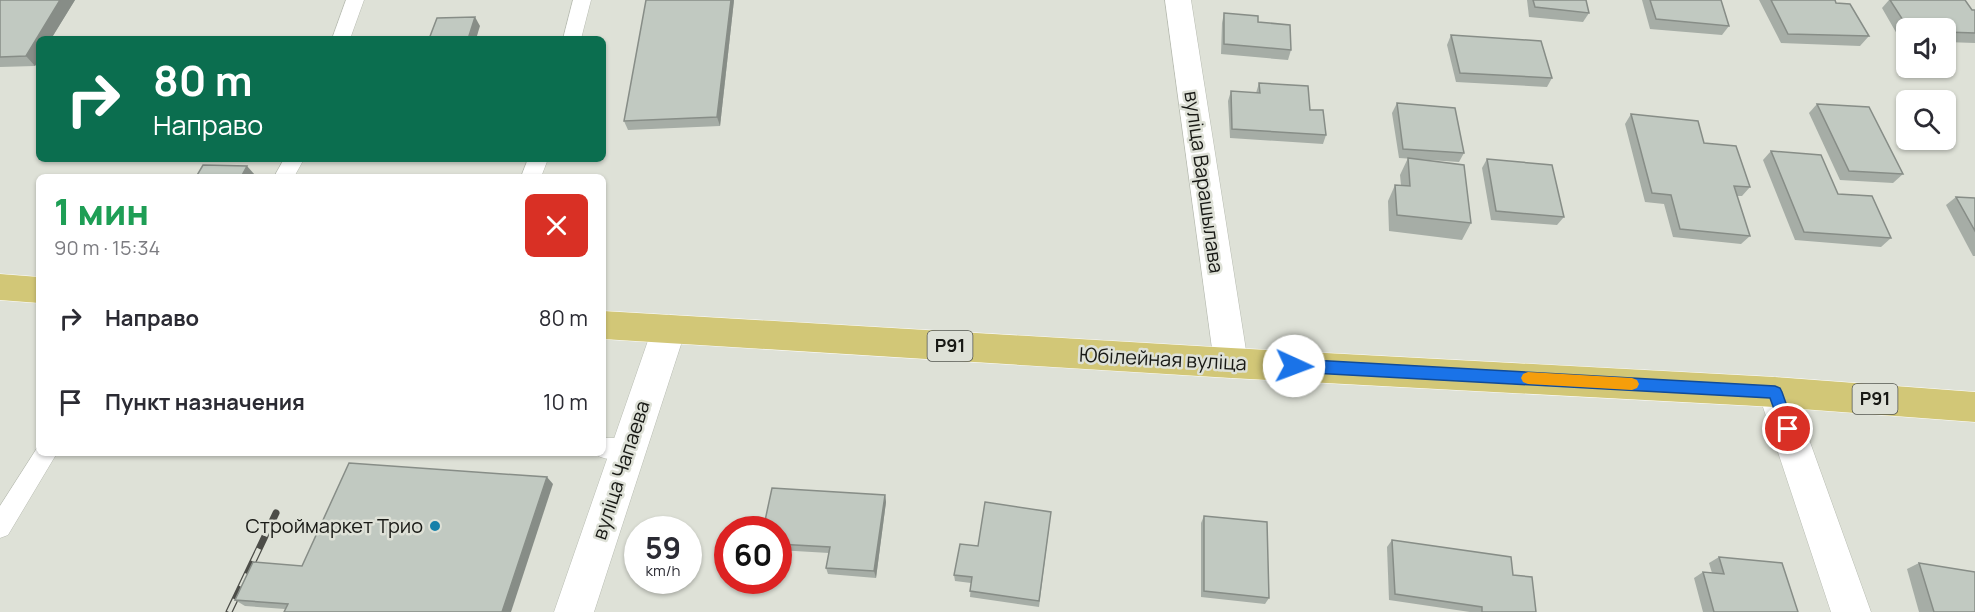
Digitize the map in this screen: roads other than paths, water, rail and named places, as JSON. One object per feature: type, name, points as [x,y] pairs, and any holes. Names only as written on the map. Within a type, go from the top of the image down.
[{"type":"main road","points":[[0,287],[36,290]]},
{"type":"main road","name":"Юбілейная вуліца","points":[[606,325],[1231,363],[1775,392],[1975,406]]},
{"type":"street","name":"вуліца Варашылава","points":[[1178,0],[1231,363]]},
{"type":"street","name":"вуліца Чапаева","points":[[574,612],[616,448],[669,329]]},
{"type":"street","points":[[1775,392],[1851,612]]},
{"type":"lane","points":[[342,36],[355,0]]},
{"type":"lane","points":[[573,36],[582,0]]},
{"type":"lane","points":[[0,527],[44,456]]},
{"type":"railway","points":[[229,612],[276,513]]},
{"type":"place","name":"Строймаркет Трио","points":[[435,526]]}]
